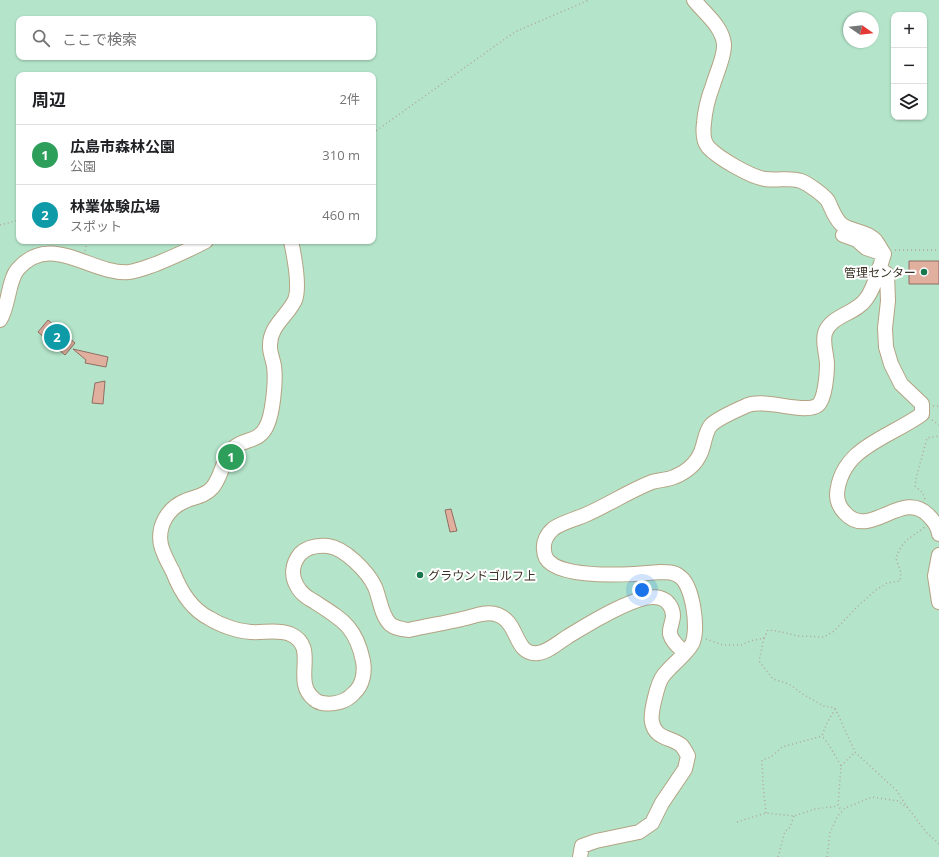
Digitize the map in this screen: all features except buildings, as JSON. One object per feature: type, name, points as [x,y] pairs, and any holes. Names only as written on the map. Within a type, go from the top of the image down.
[{"type":"street","points":[[580,857],[582,846],[596,841],[639,832],[652,823],[662,803],[685,769],[688,756],[682,746],[666,739],[656,732],[652,723],[651,711],[662,677],[692,644],[695,635],[695,622],[688,586],[679,576],[672,573],[661,572],[594,575],[570,571],[555,566],[546,559],[544,547],[546,536],[554,528],[586,515],[652,482],[674,477],[691,468],[698,460],[703,448],[706,434],[712,425],[750,404],[760,402],[809,408],[817,405],[822,399],[825,384],[827,364],[824,345],[825,332],[832,322],[858,308],[866,299],[874,284],[884,254],[874,239],[862,232],[850,230],[841,223],[832,213],[827,199],[808,184],[786,178],[782,180],[764,179],[750,174],[725,161],[707,145],[703,133],[705,118],[708,101],[718,72],[724,45],[720,31],[694,0]]},
{"type":"street","points":[[0,320],[4,314],[13,277],[17,269],[28,260],[40,254],[53,252],[111,270],[130,272],[143,269],[176,256],[200,244]]},
{"type":"street","points":[[292,244],[297,286],[296,298],[273,329],[270,346],[274,368],[273,397],[270,418],[265,430],[253,440],[240,444],[228,454],[217,481],[211,490],[180,503],[172,509],[167,515],[160,534],[161,546],[177,583],[190,602],[200,613],[230,627],[250,632],[278,631],[297,638],[303,646],[306,657],[304,681],[305,688],[317,702],[323,703],[336,704],[352,695],[361,684],[364,666],[359,646],[352,630],[338,616],[304,595],[295,584],[292,575],[294,564],[301,554],[309,548],[316,546],[333,547],[341,551],[358,565],[372,581],[385,617],[390,624],[401,629],[409,630],[462,619],[486,612],[493,613],[502,616],[514,629],[522,647],[537,654],[556,645],[602,615],[652,596],[664,600],[670,604],[673,617],[670,633],[673,640],[685,653]]},
{"type":"street","points":[[879,268],[887,274],[888,301],[885,328],[886,347],[891,364],[901,384],[922,404],[922,414],[866,447],[853,457],[843,471],[838,486],[837,497],[839,507],[850,519],[858,521],[873,520],[903,507],[918,508],[926,512],[936,528]]},
{"type":"street","points":[[939,555],[935,576],[939,602]]},
{"type":"path","points":[[376,131],[509,36],[589,0]]},
{"type":"path","points":[[0,225],[16,221]]},
{"type":"path","points":[[884,254],[895,250],[939,250]]},
{"type":"path","points":[[926,502],[922,492],[915,486],[916,479],[927,438],[939,436]]},
{"type":"path","points":[[835,708],[824,706],[804,695],[789,684],[773,679],[759,661],[764,638],[768,630],[798,636],[824,637],[834,631],[876,590],[887,583],[900,581],[901,573],[896,559],[899,548],[915,533],[936,528]]},
{"type":"path","points":[[695,635],[723,645],[741,645],[750,641],[764,638]]},
{"type":"path","points":[[822,736],[827,722],[835,708]]},
{"type":"path","points":[[835,708],[855,752],[897,791],[926,832],[939,844]]},
{"type":"path","points":[[822,736],[841,766],[838,806],[842,811]]},
{"type":"path","points":[[766,813],[762,760],[771,757],[782,747],[822,736]]},
{"type":"path","points":[[841,766],[855,752]]},
{"type":"path","points":[[827,857],[830,833],[837,817],[845,808],[872,797],[898,801],[908,808]]},
{"type":"path","points":[[737,822],[766,813],[794,816],[815,808],[838,806]]},
{"type":"path","points":[[778,857],[785,831],[789,829],[794,816]]},
{"type":"green space","points":[[0,0],[939,0],[939,857],[0,857]]},
{"type":"place","name":"管理センター","points":[[924,272]]},
{"type":"place","name":"林業体験広場","points":[[57,337]]},
{"type":"place","name":"広島市森林公園","points":[[231,457]]},
{"type":"place","name":"グラウンドゴルフ上","points":[[420,575]]}]
